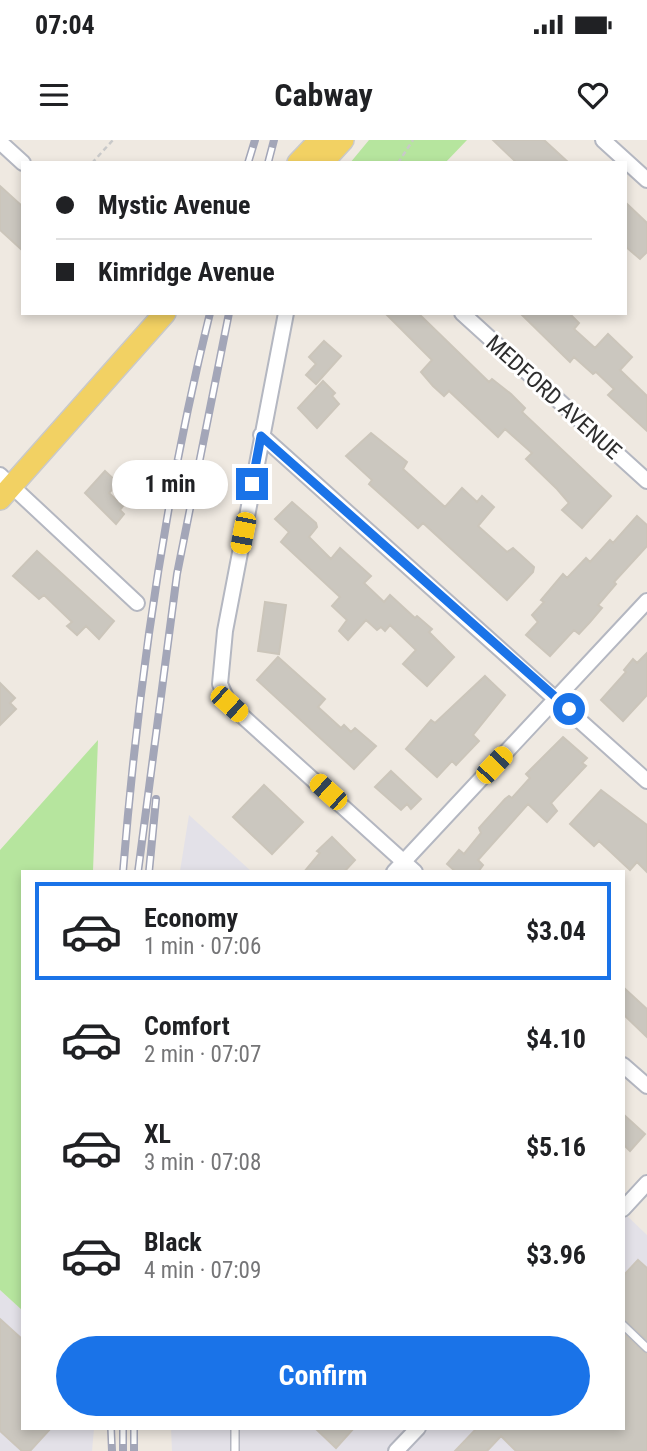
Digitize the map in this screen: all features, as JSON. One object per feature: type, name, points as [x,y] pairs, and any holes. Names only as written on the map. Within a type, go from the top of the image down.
[{"type":"main road","points":[[300,161],[320,140]]},
{"type":"main road","points":[[324,161],[343,140]]},
{"type":"main road","points":[[3,488],[163,315]]},
{"type":"street","points":[[603,140],[626,161]]},
{"type":"street","points":[[0,142],[21,161]]},
{"type":"street","points":[[627,162],[647,180]]},
{"type":"street","points":[[286,315],[225,631],[220,684],[229,704],[405,868],[647,601]]},
{"type":"street","name":"MEDFORD AVENUE","points":[[464,315],[647,481]]},
{"type":"street","points":[[261,436],[647,781]]},
{"type":"street","points":[[3,488],[137,603]]},
{"type":"street","points":[[625,1067],[647,1086]]},
{"type":"street","points":[[625,1207],[647,1183]]},
{"type":"street","points":[[396,1451],[416,1430]]},
{"type":"lane","points":[[625,1327],[647,1348]]},
{"type":"lane","points":[[235,1430],[235,1451]]},
{"type":"path","points":[[94,161],[113,140]]},
{"type":"path","points":[[399,161],[413,140]]},
{"type":"shaded area","points":[[189,815],[250,870],[180,870]]},
{"type":"shaded area","points":[[625,1214],[647,1235],[647,1451],[172,1451],[171,1430],[625,1430]]},
{"type":"shaded area","points":[[0,1290],[21,1309],[21,1430],[94,1430],[92,1451],[0,1451]]},
{"type":"green space","points":[[369,140],[467,140],[447,161],[352,161]]},
{"type":"green space","points":[[98,740],[93,870],[21,870],[21,1309],[0,1290],[0,850]]},
{"type":"building","points":[[493,140],[544,140],[567,161],[515,161]]},
{"type":"building","points":[[0,186],[21,205],[21,249],[0,230]]},
{"type":"building","points":[[627,204],[647,223],[647,252],[640,259],[627,248]]},
{"type":"building","points":[[387,315],[420,315],[489,382],[492,379],[511,394],[525,408],[522,412],[611,496],[582,528],[562,510],[569,503],[526,459],[532,453],[505,429],[498,437],[449,391],[444,396],[433,386],[421,372],[432,360]]},
{"type":"building","points":[[522,315],[571,315],[579,323],[574,329],[595,348],[608,334],[632,357],[620,370],[647,396],[647,431],[608,395],[614,389],[596,372],[593,374],[574,357],[570,362]]},
{"type":"building","points":[[324,341],[341,356],[316,384],[306,375],[316,364],[309,357]]},
{"type":"building","points":[[323,381],[335,393],[332,396],[339,404],[317,428],[298,408]]},
{"type":"building","points":[[371,433],[407,462],[403,469],[445,507],[462,488],[477,502],[482,496],[494,507],[478,526],[507,552],[513,548],[534,567],[533,572],[507,600],[423,523],[418,528],[369,484],[372,480],[346,456]]},
{"type":"building","points":[[105,471],[118,483],[109,493],[123,506],[120,510],[124,514],[116,524],[85,493]]},
{"type":"building","points":[[292,502],[316,523],[317,527],[309,537],[331,559],[340,548],[371,576],[364,583],[384,602],[390,595],[415,618],[417,616],[432,629],[429,632],[454,657],[427,686],[403,664],[416,650],[390,625],[385,631],[381,627],[377,630],[366,620],[348,640],[339,631],[347,620],[332,606],[340,597],[281,542],[289,532],[275,519]]},
{"type":"building","points":[[637,516],[647,525],[647,546],[614,582],[616,584],[598,605],[602,608],[590,622],[579,634],[574,630],[550,656],[526,635],[538,622],[532,615],[544,602],[541,600],[563,574],[567,578],[586,558],[590,562],[610,540],[613,543]]},
{"type":"building","points":[[37,551],[114,621],[99,639],[86,626],[77,635],[67,626],[72,622],[44,595],[39,599],[13,576]]},
{"type":"building","points":[[265,602],[286,605],[279,654],[258,651]]},
{"type":"building","points":[[647,653],[647,695],[623,721],[601,700],[626,672],[624,670],[633,659],[637,663]]},
{"type":"building","points":[[278,657],[325,699],[318,707],[341,728],[344,725],[351,732],[355,728],[376,746],[354,769],[257,680]]},
{"type":"building","points":[[485,676],[505,695],[473,735],[479,741],[456,765],[452,761],[437,777],[406,749],[431,720],[435,723]]},
{"type":"building","points":[[0,683],[15,698],[10,703],[16,709],[0,725]]},
{"type":"building","points":[[563,737],[587,758],[582,763],[586,766],[551,803],[557,811],[547,822],[528,804],[478,860],[483,865],[479,870],[454,870],[447,864],[459,850],[464,854],[481,833],[479,828],[505,799],[509,796],[512,798],[530,778],[526,774]]},
{"type":"building","points":[[391,771],[421,799],[411,809],[407,804],[401,810],[375,787]]},
{"type":"building","points":[[264,785],[303,822],[272,854],[233,817]]},
{"type":"building","points":[[601,790],[647,825],[647,872],[637,862],[630,870],[599,841],[594,846],[570,824]]},
{"type":"building","points":[[332,837],[355,860],[346,870],[306,870],[320,853],[317,851]]},
{"type":"building","points":[[625,989],[647,1009],[647,1037],[625,1016]]},
{"type":"building","points":[[625,1116],[645,1134],[630,1151],[625,1146]]},
{"type":"building","points":[[638,1260],[647,1268],[647,1340],[625,1321],[625,1274]]},
{"type":"building","points":[[0,1319],[21,1338],[21,1430],[49,1430],[30,1451],[22,1451],[0,1431]]},
{"type":"building","points":[[625,1335],[647,1354],[647,1451],[516,1451],[501,1436],[487,1451],[455,1451],[475,1430],[625,1430]]},
{"type":"building","points":[[317,1430],[352,1430],[336,1448]]},
{"type":"railway","points":[[249,161],[255,140]]},
{"type":"railway","points":[[269,161],[274,140]]},
{"type":"railway","points":[[123,870],[155,591],[180,451],[210,315]]},
{"type":"railway","points":[[138,870],[177,574],[229,315]]},
{"type":"railway","points":[[149,870],[156,799]]},
{"type":"railway","points":[[111,1430],[112,1451]]},
{"type":"railway","points":[[123,1430],[123,1451]]},
{"type":"railway","points":[[134,1430],[134,1451]]},
{"type":"route","points":[[252,484],[261,436],[277,447],[569,709]]}]
